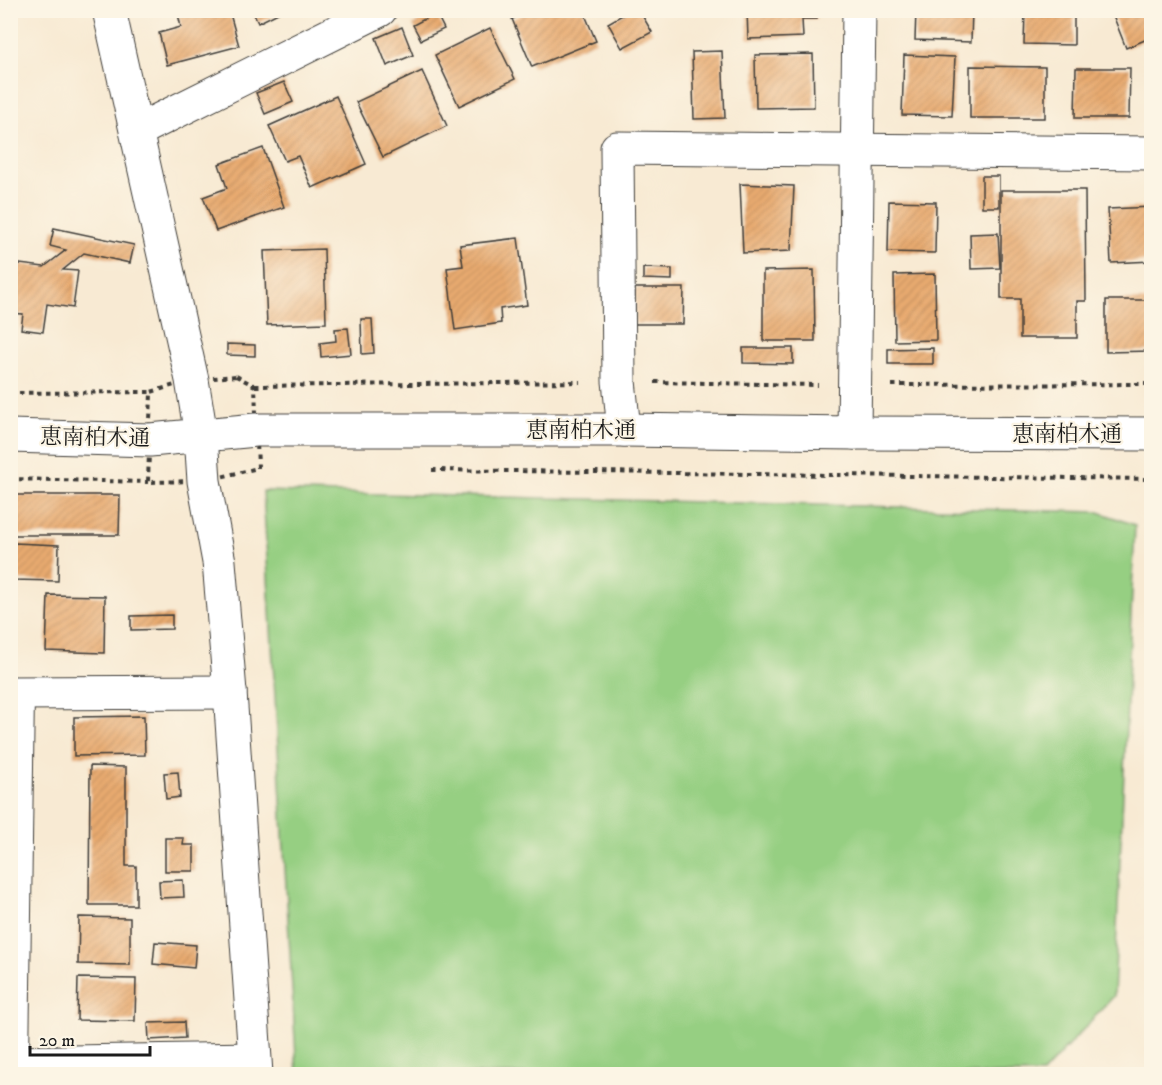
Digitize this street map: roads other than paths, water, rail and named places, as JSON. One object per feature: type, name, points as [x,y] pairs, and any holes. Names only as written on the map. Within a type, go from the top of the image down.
[{"type":"street","points":[[15,1062],[255,1067],[219,562],[204,481],[201,435],[192,380],[110,10]]},
{"type":"street","points":[[138,131],[380,10]]},
{"type":"street","points":[[854,433],[859,10]]},
{"type":"street","points":[[624,430],[619,381],[617,148],[1152,153]]},
{"type":"street","name":"恵南柏木通","points":[[10,436],[150,440],[256,430],[1152,434]]},
{"type":"street","points":[[17,693],[230,692]]},
{"type":"lane","points":[[15,1062],[17,693]]}]
